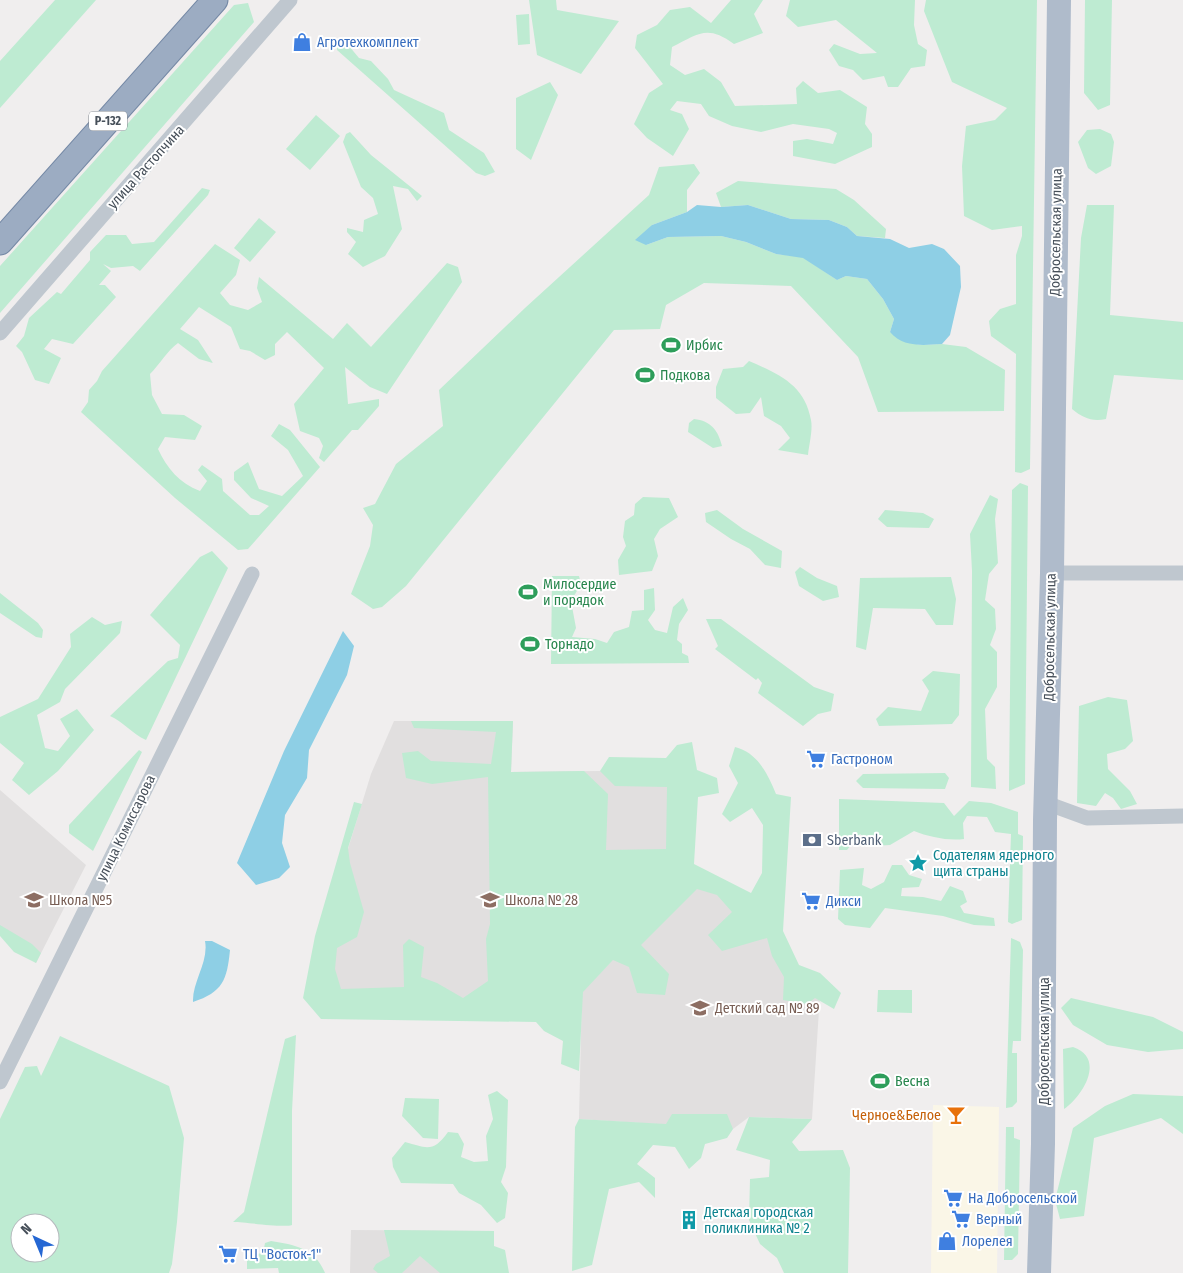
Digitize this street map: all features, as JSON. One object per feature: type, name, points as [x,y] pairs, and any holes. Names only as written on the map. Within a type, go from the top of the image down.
[{"type":"highway","name":"Р-132","points":[[0,221],[197,0]]},
{"type":"highway","name":"Р-132","points":[[0,242],[215,0]]},
{"type":"main road","name":"Добросельская улица","points":[[1039,1273],[1043,1144],[1046,803],[1052,573],[1059,0]]},
{"type":"street","name":"улица Растопчина","points":[[0,333],[180,129],[290,0]]},
{"type":"street","points":[[1052,573],[1183,573]]},
{"type":"street","name":"улица Комиссарова","points":[[0,1082],[252,574]]},
{"type":"street","points":[[1046,803],[1087,818],[1183,816]]},
{"type":"shaded area","name":"Школа № 28","points":[[394,721],[513,721],[511,772],[686,770],[686,860],[540,1014],[321,1009],[320,940],[371,774]]},
{"type":"shaded area","name":"Школа №5","points":[[0,790],[86,865],[36,963],[0,935]]},
{"type":"shaded area","name":"Детский сад № 89","points":[[694,875],[767,937],[820,994],[812,1119],[749,1117],[733,1129],[579,1119],[582,992]]},
{"type":"shaded area","points":[[933,1105],[999,1107],[997,1273],[931,1273]]},
{"type":"shaded area","points":[[351,1230],[494,1231],[493,1273],[350,1273]]},
{"type":"green space","points":[[55,0],[96,0],[0,108],[0,61]]},
{"type":"green space","points":[[529,0],[556,0],[557,10],[619,21],[581,74],[537,55]]},
{"type":"green space","points":[[731,0],[763,0],[754,14],[763,33],[734,44],[717,34],[703,33],[696,35],[672,47],[670,65],[685,75],[704,69],[721,82],[735,106],[797,104],[796,88],[803,81],[818,93],[840,90],[867,107],[865,124],[872,134],[872,147],[835,164],[793,156],[793,141],[807,139],[833,144],[837,133],[829,129],[793,124],[761,132],[732,126],[709,116],[701,104],[677,101],[670,110],[682,114],[689,129],[673,156],[647,138],[634,124],[649,93],[663,84],[635,48],[637,35],[657,25],[670,10],[690,7],[711,23]]},
{"type":"green space","points":[[790,0],[915,0],[914,25],[918,44],[927,50],[925,66],[911,68],[898,87],[888,87],[884,76],[863,80],[853,70],[839,66],[829,50],[834,44],[860,54],[877,53],[836,20],[798,27],[786,16]]},
{"type":"green space","points":[[926,0],[1037,0],[1030,469],[1021,473],[1015,472],[1016,354],[991,336],[989,321],[1000,309],[1016,304],[1016,255],[1022,236],[1022,226],[992,230],[964,216],[962,166],[966,126],[995,120],[1007,108],[952,82],[924,11]]},
{"type":"green space","points":[[1085,0],[1112,0],[1110,105],[1098,110],[1084,93]]},
{"type":"green space","points":[[248,3],[254,22],[0,313],[0,266],[234,5]]},
{"type":"green space","points":[[529,14],[530,44],[518,45],[516,15]]},
{"type":"green space","points":[[337,45],[349,46],[359,58],[371,61],[388,79],[394,90],[444,113],[449,130],[484,153],[495,172],[485,176],[476,173],[337,50]]},
{"type":"green space","points":[[550,82],[558,95],[531,160],[516,149],[516,98]]},
{"type":"green space","points":[[316,115],[340,136],[310,170],[286,149]]},
{"type":"green space","points":[[1100,129],[1111,134],[1114,142],[1111,166],[1096,174],[1088,168],[1078,142],[1087,130]]},
{"type":"green space","points":[[350,132],[371,155],[422,196],[417,201],[408,189],[393,186],[402,229],[385,256],[363,267],[348,254],[356,242],[347,232],[347,228],[363,232],[364,220],[378,214],[373,198],[361,187],[343,142],[346,134]]},
{"type":"green space","points":[[694,164],[700,173],[687,190],[687,212],[652,225],[646,245],[668,237],[721,236],[746,242],[776,254],[803,257],[837,280],[846,276],[867,279],[883,299],[894,319],[890,332],[919,345],[942,344],[966,347],[1005,370],[1004,411],[878,412],[858,357],[791,286],[704,283],[666,305],[660,329],[614,330],[406,586],[382,607],[373,609],[351,594],[370,546],[373,525],[363,508],[375,504],[396,464],[443,426],[439,390],[525,308],[649,195],[659,167]]},
{"type":"green space","points":[[738,181],[836,189],[854,200],[886,229],[885,238],[857,236],[847,227],[829,220],[791,219],[748,205],[721,207],[716,193]]},
{"type":"green space","points":[[202,188],[210,190],[208,195],[140,271],[133,266],[111,268],[103,264],[111,271],[99,285],[105,285],[116,297],[73,344],[52,339],[44,349],[61,358],[49,384],[35,380],[22,352],[16,346],[24,336],[29,318],[57,292],[61,294],[90,260],[90,252],[106,235],[126,235],[132,244],[154,242]]},
{"type":"green space","points":[[1087,205],[1114,205],[1110,315],[1183,322],[1183,380],[1114,375],[1106,419],[1101,420],[1080,415],[1072,409],[1081,238]]},
{"type":"green space","points":[[259,218],[276,232],[250,262],[234,248]]},
{"type":"green space","points":[[215,244],[240,260],[236,275],[220,293],[230,305],[248,310],[262,302],[257,288],[259,277],[333,339],[347,323],[371,347],[447,263],[458,267],[462,282],[387,394],[370,387],[345,367],[348,404],[379,399],[379,406],[358,430],[352,430],[324,462],[319,458],[323,446],[319,438],[300,431],[294,404],[324,368],[287,332],[275,344],[275,355],[265,360],[250,351],[240,349],[231,327],[199,307],[180,329],[198,340],[213,363],[199,359],[178,343],[150,374],[152,395],[162,414],[184,415],[202,426],[195,440],[165,437],[158,449],[174,474],[186,484],[200,491],[207,481],[198,470],[202,465],[222,479],[223,491],[250,515],[259,515],[269,506],[251,498],[234,480],[234,472],[248,462],[259,489],[282,496],[303,476],[288,450],[271,436],[279,424],[290,430],[320,467],[248,549],[238,550],[175,498],[81,412],[88,402],[89,390],[97,381],[102,371]]},
{"type":"green space","points":[[749,361],[789,382],[803,398],[811,420],[808,455],[778,450],[790,438],[781,426],[764,416],[761,397],[750,413],[736,414],[716,398],[716,387],[723,369],[743,367]]},
{"type":"green space","points":[[694,419],[705,422],[713,427],[722,446],[713,448],[688,432],[689,423]]},
{"type":"green space","points":[[1020,483],[1028,486],[1025,784],[1009,791],[1012,490]]},
{"type":"green space","points":[[990,495],[998,499],[995,519],[998,563],[989,574],[985,600],[995,609],[996,629],[990,645],[997,652],[997,687],[985,709],[987,759],[995,767],[996,789],[971,787],[972,571],[970,534]]},
{"type":"green space","points":[[643,497],[669,498],[678,517],[660,529],[654,539],[658,556],[652,571],[619,575],[618,560],[626,546],[623,537],[625,521],[634,515],[635,504]]},
{"type":"green space","points":[[717,510],[743,529],[782,551],[781,568],[765,565],[750,549],[706,522],[705,513]]},
{"type":"green space","points":[[885,510],[923,513],[934,519],[929,528],[887,527],[878,519]]},
{"type":"green space","points":[[212,551],[228,568],[146,740],[110,716],[168,661],[178,658],[180,645],[150,615],[200,557]]},
{"type":"green space","points":[[800,567],[817,578],[837,586],[839,597],[823,601],[799,586],[795,572]]},
{"type":"green space","points":[[552,576],[579,576],[581,584],[571,601],[576,628],[572,637],[595,639],[607,643],[614,632],[629,627],[632,611],[644,610],[644,590],[654,588],[655,610],[648,620],[655,630],[667,633],[673,607],[683,598],[688,610],[679,624],[677,640],[682,644],[682,653],[688,656],[689,663],[551,664]]},
{"type":"green space","points":[[951,577],[956,599],[953,625],[936,625],[925,609],[873,608],[866,650],[856,647],[860,578]]},
{"type":"green space","points":[[0,593],[38,623],[43,630],[42,638],[36,637],[0,613]]},
{"type":"green space","points":[[92,617],[105,625],[122,621],[120,633],[65,689],[60,702],[37,715],[45,748],[58,751],[70,736],[60,719],[77,709],[94,730],[58,771],[29,795],[12,780],[24,763],[0,743],[0,717],[38,699],[71,647],[70,634]]},
{"type":"green space","points":[[706,619],[721,619],[814,687],[834,694],[831,711],[818,714],[803,726],[758,693],[762,683],[758,678],[756,680],[715,649],[718,646]]},
{"type":"green space","points":[[933,671],[960,674],[959,715],[952,724],[879,726],[876,719],[888,707],[921,711],[929,691],[922,680]]},
{"type":"green space","points":[[1108,697],[1127,700],[1133,741],[1125,749],[1107,754],[1108,769],[1130,791],[1137,804],[1121,809],[1113,798],[1105,793],[1096,806],[1077,803],[1079,706]]},
{"type":"green space","points":[[411,721],[513,721],[511,772],[584,771],[608,794],[606,850],[666,849],[667,787],[615,786],[600,771],[609,757],[666,758],[677,745],[692,742],[697,770],[717,778],[719,793],[698,797],[694,864],[751,893],[762,873],[763,825],[752,808],[730,822],[722,814],[738,783],[729,766],[735,747],[750,754],[765,771],[776,794],[791,797],[783,931],[799,965],[820,973],[841,993],[834,1009],[815,998],[807,1004],[783,1000],[784,977],[772,956],[767,938],[722,951],[708,935],[732,912],[717,895],[697,889],[641,945],[669,974],[665,995],[637,993],[629,967],[613,960],[583,992],[579,1071],[561,1064],[563,1041],[544,1031],[536,1022],[321,1019],[303,998],[315,936],[354,802],[362,804],[348,848],[350,863],[364,912],[357,937],[337,948],[335,969],[341,989],[404,987],[403,945],[409,939],[424,947],[421,977],[437,983],[463,998],[488,981],[486,939],[490,924],[488,777],[432,784],[406,778],[402,753],[418,751],[431,761],[491,764],[496,732],[414,728]]},
{"type":"green space","points":[[139,750],[142,752],[93,851],[69,833],[69,825]]},
{"type":"green space","points":[[945,773],[949,778],[945,789],[863,788],[856,781],[863,774]]},
{"type":"green space","points":[[839,799],[944,803],[954,816],[969,801],[991,803],[1018,812],[1018,834],[1023,836],[1022,920],[1012,924],[1008,922],[1011,834],[995,832],[987,817],[967,816],[963,823],[964,839],[939,838],[914,831],[890,845],[874,846],[860,834],[847,850],[839,850]]},
{"type":"green space","points":[[892,865],[902,865],[909,875],[922,879],[919,887],[902,888],[901,896],[923,897],[941,901],[950,886],[963,891],[967,902],[960,906],[964,913],[994,918],[995,926],[974,925],[943,916],[885,908],[870,928],[845,925],[838,919],[840,870],[864,868],[862,885],[871,889],[884,882]]},
{"type":"green space","points":[[0,925],[32,944],[41,953],[36,963],[14,952],[0,936]]},
{"type":"green space","points":[[1011,938],[1020,942],[1023,950],[1021,1041],[1013,1041],[1012,1053],[1017,1053],[1017,1102],[1012,1107],[1006,1108]]},
{"type":"green space","points":[[878,990],[912,990],[912,1013],[877,1012]]},
{"type":"green space","points":[[1071,998],[1153,1017],[1183,1032],[1183,1049],[1148,1052],[1107,1045],[1073,1025],[1061,1008]]},
{"type":"green space","points":[[296,1035],[292,1111],[292,1225],[281,1226],[233,1222],[244,1212],[285,1039]]},
{"type":"green space","points":[[60,1036],[169,1086],[184,1138],[177,1222],[172,1264],[169,1273],[0,1273],[0,1119],[25,1067],[37,1066],[41,1076]]},
{"type":"green space","points":[[1073,1047],[1083,1052],[1090,1068],[1084,1087],[1064,1109],[1063,1049]]},
{"type":"green space","points":[[497,1091],[508,1100],[506,1167],[501,1182],[508,1193],[505,1218],[497,1223],[481,1205],[459,1193],[453,1184],[401,1183],[393,1167],[392,1158],[405,1142],[429,1147],[438,1143],[448,1132],[458,1133],[464,1144],[461,1157],[474,1162],[488,1161],[486,1136],[493,1119],[488,1095]]},
{"type":"green space","points":[[1133,1094],[1183,1096],[1183,1134],[1161,1118],[1094,1138],[1084,1216],[1060,1219],[1055,1200],[1073,1128],[1105,1106]]},
{"type":"green space","points":[[405,1098],[439,1099],[438,1139],[423,1138],[402,1116]]},
{"type":"green space","points":[[672,1114],[727,1114],[733,1129],[727,1138],[705,1144],[701,1158],[689,1169],[675,1147],[653,1145],[637,1164],[655,1178],[655,1198],[639,1182],[609,1189],[592,1265],[572,1271],[575,1127],[579,1119],[666,1124]]},
{"type":"green space","points":[[749,1117],[812,1119],[792,1142],[799,1151],[843,1150],[850,1168],[848,1273],[784,1273],[777,1258],[760,1244],[749,1220],[750,1179],[769,1177],[770,1160],[736,1150]]},
{"type":"green space","points":[[1006,1127],[1014,1127],[1014,1138],[1020,1140],[1018,1254],[1012,1260],[1004,1260]]},
{"type":"green space","points":[[384,1230],[494,1231],[494,1246],[505,1250],[509,1273],[440,1273],[420,1256],[402,1273],[378,1273],[373,1269],[376,1264],[390,1256]]},
{"type":"green space","points":[[271,1241],[296,1246],[310,1253],[316,1258],[325,1273],[279,1273],[278,1268],[247,1269],[247,1255],[263,1253],[265,1243]]},
{"type":"water","points":[[697,205],[721,207],[748,205],[791,219],[829,220],[847,227],[857,236],[890,239],[909,248],[932,244],[944,249],[960,266],[961,287],[950,335],[942,344],[914,344],[901,341],[890,332],[894,319],[883,299],[867,279],[846,276],[837,280],[803,258],[776,254],[746,242],[721,236],[668,237],[646,245],[635,240],[652,225],[687,212]]},
{"type":"water","points":[[343,631],[354,646],[347,675],[309,750],[307,778],[285,815],[282,843],[290,867],[279,878],[256,885],[237,863],[284,751]]},
{"type":"water","points":[[205,941],[212,941],[230,950],[227,969],[222,984],[217,989],[211,994],[193,1002],[193,994],[205,957]]},
{"type":"place","name":"Агротехкомплект","points":[[302,42]]},
{"type":"place","name":"Ирбис","points":[[671,345]]},
{"type":"place","name":"Подкова","points":[[645,375]]},
{"type":"place","name":"Милосердие и порядок","points":[[528,592]]},
{"type":"place","name":"Торнадо","points":[[530,644]]},
{"type":"place","name":"Гастроном","points":[[816,759]]},
{"type":"place","name":"Sberbank","points":[[812,840]]},
{"type":"place","name":"Содателям ядерного щита страны","points":[[918,863]]},
{"type":"place","name":"Школа №5","points":[[34,900]]},
{"type":"place","name":"Школа № 28","points":[[490,900]]},
{"type":"place","name":"Дикси","points":[[811,901]]},
{"type":"place","name":"Детский сад № 89","points":[[700,1008]]},
{"type":"place","name":"Весна","points":[[880,1081]]},
{"type":"place","name":"Черное&Белое","points":[[956,1115]]},
{"type":"place","name":"На Добросельской","points":[[953,1198]]},
{"type":"place","name":"Верный","points":[[961,1219]]},
{"type":"place","name":"Детская городская поликлиника № 2","points":[[689,1220]]},
{"type":"place","name":"Лорелея","points":[[947,1241]]},
{"type":"place","name":"ТЦ \"Восток-1\"","points":[[228,1254]]}]
